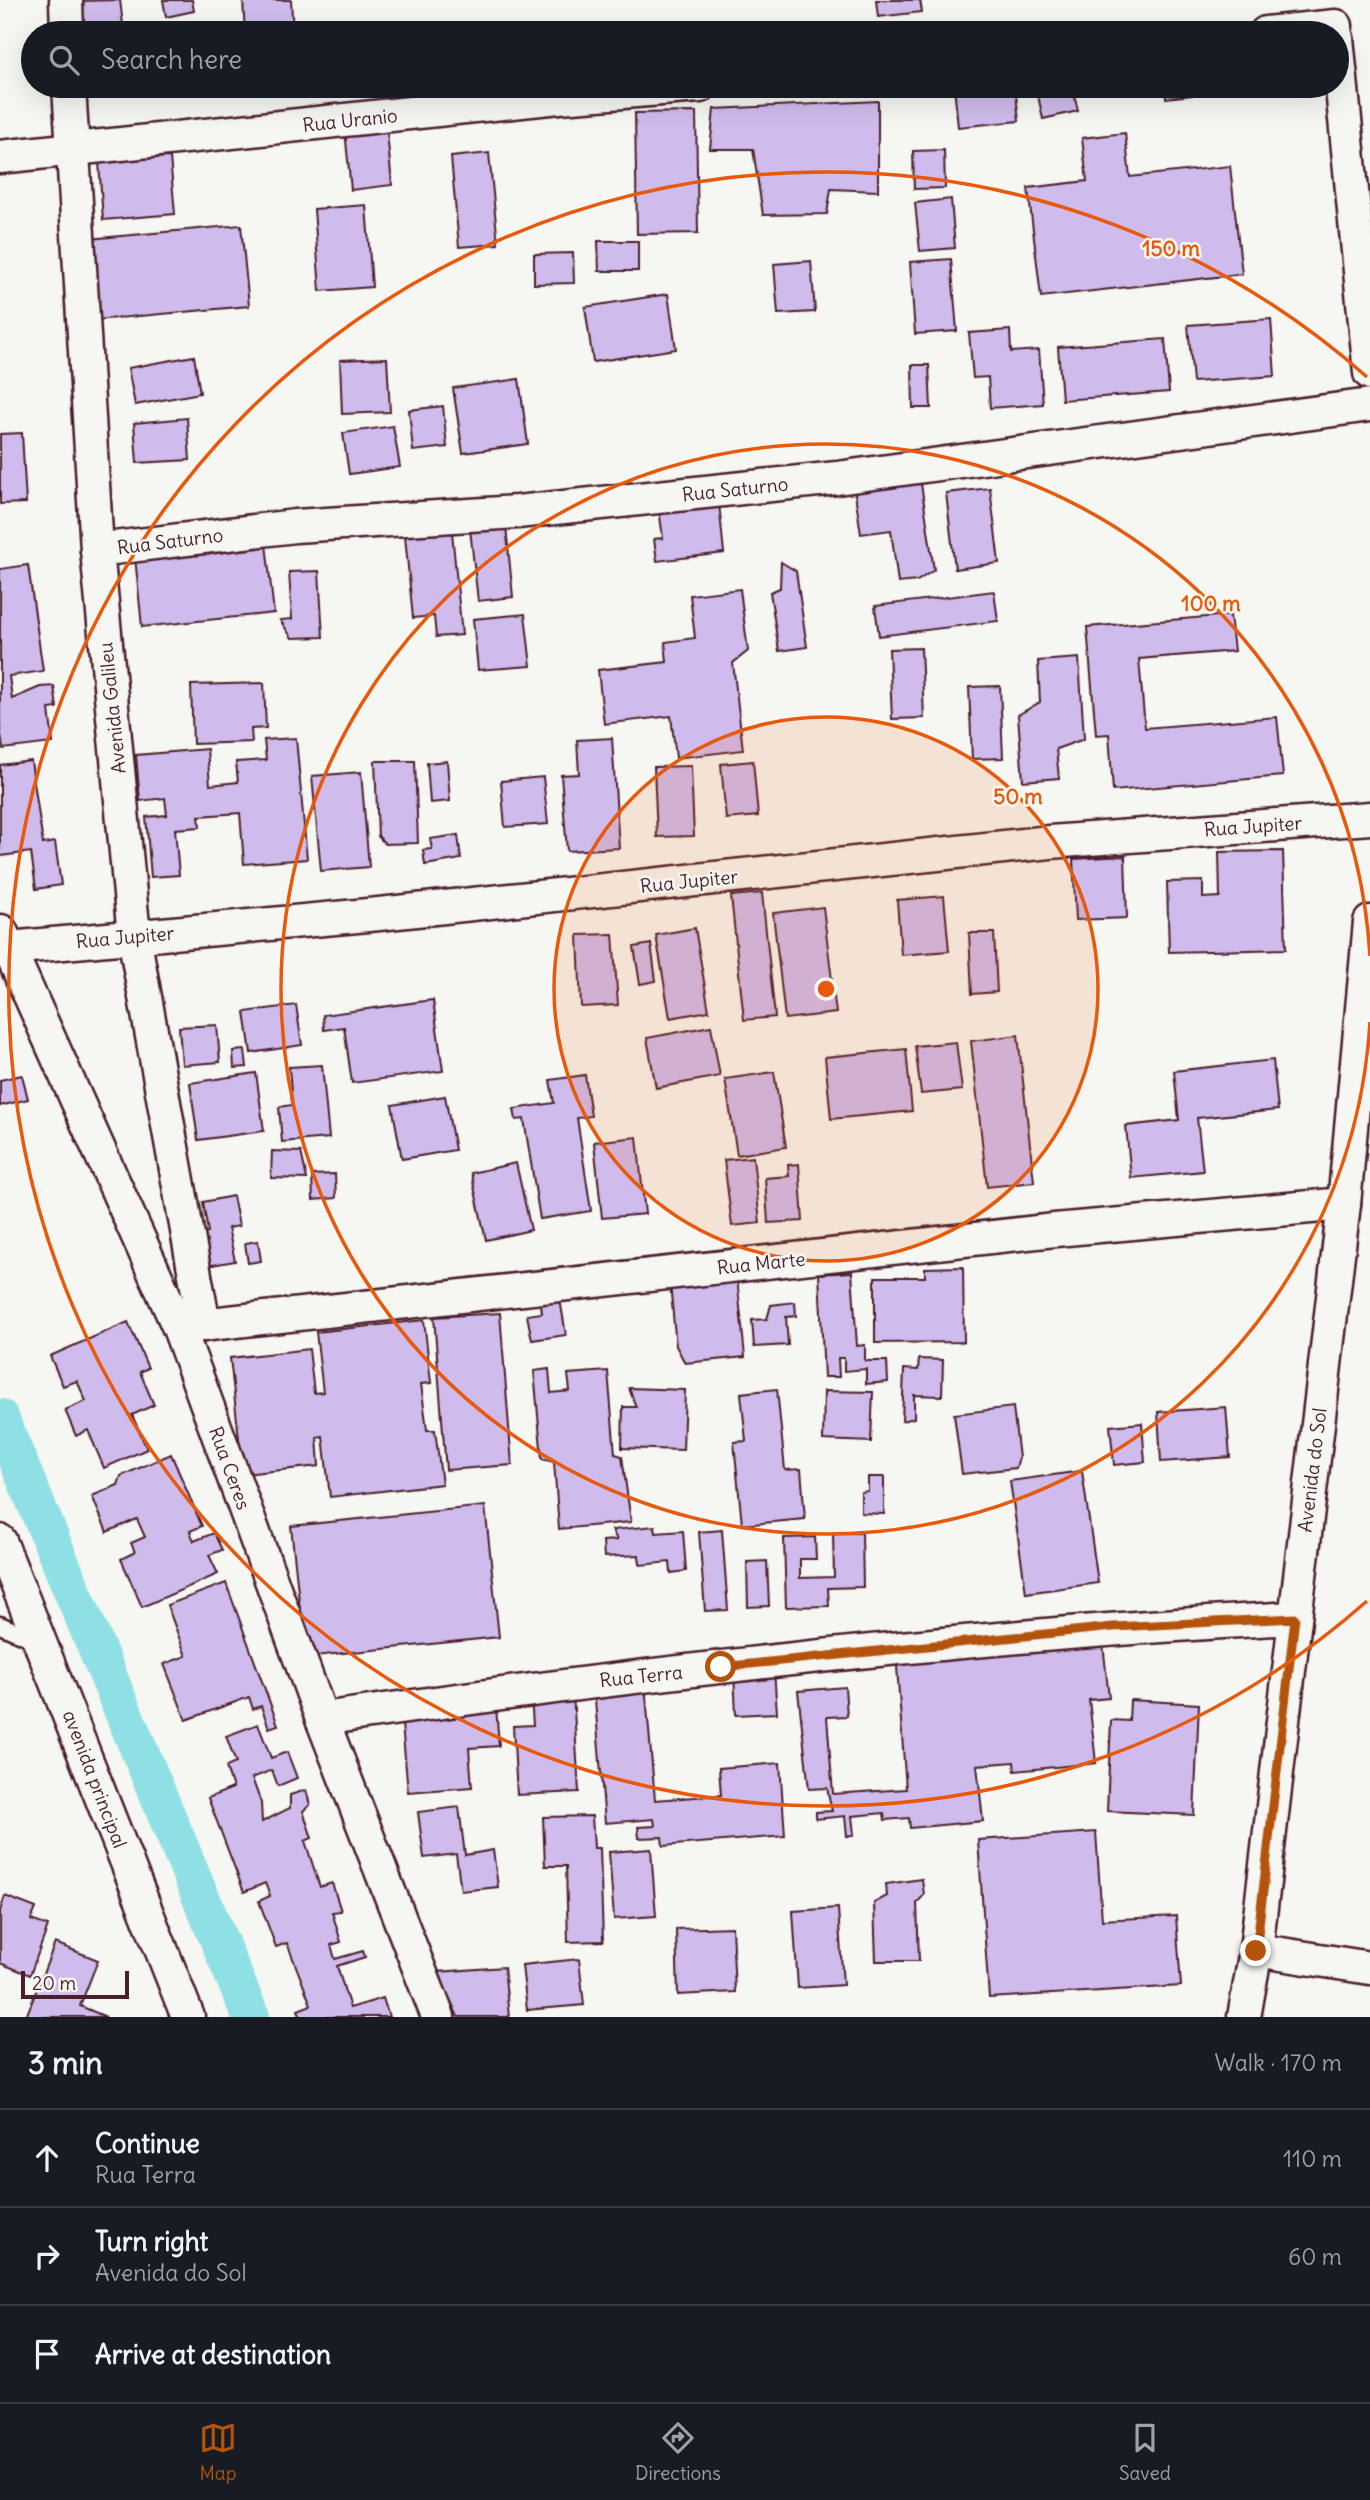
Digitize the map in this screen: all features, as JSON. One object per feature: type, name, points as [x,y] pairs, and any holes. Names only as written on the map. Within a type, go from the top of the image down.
[{"type":"street","points":[[66,0],[67,21]]},
{"type":"street","name":"Avenida Galileu","points":[[69,98],[97,550],[134,936],[191,1326]]},
{"type":"street","name":"Rua Uranio","points":[[0,157],[550,98]]},
{"type":"street","points":[[1342,98],[1370,373]]},
{"type":"street","name":"Rua Saturno","points":[[97,550],[295,526],[517,512],[837,478],[1370,405]]},
{"type":"street","name":"Rua Jupiter","points":[[4,939],[134,936],[379,914],[1050,842],[1370,818]]},
{"type":"street","name":"Avenida do Sol","points":[[1244,2017],[1256,1951],[1344,1204],[1370,922]]},
{"type":"street","name":"Rua Ceres","points":[[4,939],[191,1326],[322,1718],[438,2017]]},
{"type":"street","name":"Rua Marte","points":[[191,1326],[1055,1230],[1344,1204]]},
{"type":"street","name":"avenida principal","points":[[0,1541],[188,2017]]},
{"type":"street","name":"Rua Terra","points":[[322,1718],[556,1685],[901,1647],[1113,1627],[1295,1618]]},
{"type":"street","points":[[1256,1951],[1370,1968]]},
{"type":"lane","points":[[0,1625],[42,1643]]},
{"type":"building","points":[[120,0],[123,21],[80,21],[78,1]]},
{"type":"building","points":[[163,0],[192,0],[194,11],[166,17]]},
{"type":"building","points":[[243,0],[291,0],[292,21],[244,21]]},
{"type":"building","points":[[876,0],[920,0],[922,12],[878,17]]},
{"type":"building","points":[[955,98],[1016,98],[1019,121],[958,127]]},
{"type":"building","points":[[1039,98],[1075,98],[1078,111],[1043,119]]},
{"type":"building","points":[[878,101],[878,191],[831,189],[827,214],[763,215],[753,149],[710,149],[714,109]]},
{"type":"building","points":[[696,112],[698,233],[637,234],[635,113]]},
{"type":"building","points":[[344,121],[387,132],[392,185],[351,190]]},
{"type":"building","points":[[1125,133],[1130,177],[1230,166],[1242,274],[1041,297],[1028,188],[1087,181],[1082,138]]},
{"type":"building","points":[[944,150],[945,188],[914,189],[913,151]]},
{"type":"building","points":[[489,153],[498,244],[459,247],[451,157]]},
{"type":"building","points":[[170,157],[175,214],[103,220],[99,162]]},
{"type":"building","points":[[951,199],[955,248],[920,251],[915,203]]},
{"type":"building","points":[[366,205],[372,287],[320,291],[314,209]]},
{"type":"building","points":[[241,225],[249,306],[96,320],[89,239]]},
{"type":"building","points":[[598,241],[638,241],[638,271],[599,271]]},
{"type":"building","points":[[573,253],[574,283],[534,284],[534,254]]},
{"type":"building","points":[[951,259],[957,331],[915,334],[910,262]]},
{"type":"building","points":[[811,261],[815,312],[778,314],[774,264]]},
{"type":"building","points":[[668,294],[676,349],[593,362],[585,307]]},
{"type":"building","points":[[1271,319],[1275,376],[1193,382],[1188,325]]},
{"type":"building","points":[[1010,330],[1011,352],[1039,350],[1043,404],[990,408],[988,377],[973,378],[969,333]]},
{"type":"building","points":[[1165,339],[1169,392],[1062,400],[1058,347]]},
{"type":"building","points":[[194,356],[200,393],[135,405],[128,368]]},
{"type":"building","points":[[387,358],[390,412],[342,414],[340,360]]},
{"type":"building","points":[[912,365],[929,365],[931,408],[913,408]]},
{"type":"building","points":[[519,379],[528,444],[463,453],[453,388]]},
{"type":"building","points":[[443,406],[447,447],[413,451],[409,410]]},
{"type":"building","points":[[187,418],[190,460],[137,463],[134,423]]},
{"type":"building","points":[[393,426],[400,467],[349,474],[343,433]]},
{"type":"building","points":[[22,433],[26,503],[0,504],[0,434]]},
{"type":"building","points":[[920,477],[934,570],[917,581],[898,583],[891,530],[861,534],[854,487]]},
{"type":"building","points":[[990,488],[999,563],[955,569],[946,493]]},
{"type":"building","points":[[719,503],[724,553],[657,561],[654,539],[663,538],[659,509]]},
{"type":"building","points":[[506,526],[513,597],[478,601],[470,529]]},
{"type":"building","points":[[452,532],[462,635],[436,637],[434,616],[413,618],[405,536]]},
{"type":"building","points":[[266,544],[274,613],[142,627],[135,557]]},
{"type":"building","points":[[781,562],[796,571],[807,647],[779,651],[770,592],[780,588]]},
{"type":"building","points":[[28,565],[43,671],[9,676],[12,699],[40,687],[54,686],[57,708],[49,709],[53,743],[3,749],[0,728],[0,569]]},
{"type":"building","points":[[319,571],[323,637],[292,638],[280,620],[292,619],[289,572]]},
{"type":"building","points":[[740,589],[748,651],[733,663],[743,750],[676,758],[671,716],[604,724],[598,670],[667,662],[665,642],[695,638],[690,595]]},
{"type":"building","points":[[994,591],[998,621],[879,636],[875,606]]},
{"type":"building","points":[[525,614],[531,666],[478,670],[473,619]]},
{"type":"building","points":[[1230,615],[1234,651],[1139,659],[1145,728],[1277,717],[1283,776],[1113,791],[1109,734],[1096,735],[1087,627]]},
{"type":"building","points":[[921,648],[924,718],[892,719],[889,649]]},
{"type":"building","points":[[1079,658],[1084,739],[1056,749],[1059,778],[1023,781],[1018,715],[1040,702],[1038,661]]},
{"type":"building","points":[[264,683],[266,728],[251,729],[252,742],[193,744],[191,685]]},
{"type":"building","points":[[1000,686],[1003,758],[972,759],[969,687]]},
{"type":"building","points":[[296,738],[307,859],[244,864],[240,813],[199,816],[200,827],[175,829],[179,875],[151,877],[146,817],[167,815],[165,798],[140,801],[136,755],[207,749],[210,785],[238,782],[236,762],[266,760],[264,740]]},
{"type":"building","points":[[612,738],[619,848],[567,851],[561,775],[579,774],[577,740]]},
{"type":"building","points":[[31,761],[43,844],[55,842],[61,885],[36,889],[31,852],[0,856],[0,765]]},
{"type":"building","points":[[375,761],[415,761],[418,843],[385,844],[378,836]]},
{"type":"building","points":[[447,761],[450,801],[430,803],[427,763]]},
{"type":"building","points":[[753,761],[758,816],[726,819],[721,764]]},
{"type":"building","points":[[691,766],[694,836],[657,837],[654,767]]},
{"type":"building","points":[[361,772],[369,867],[321,871],[312,776]]},
{"type":"building","points":[[543,777],[548,824],[505,827],[501,781]]},
{"type":"building","points":[[458,835],[461,859],[425,865],[423,850],[432,849],[430,839]]},
{"type":"building","points":[[1283,851],[1286,949],[1169,952],[1167,882],[1203,881],[1203,898],[1220,897],[1219,852]]},
{"type":"building","points":[[1125,856],[1127,918],[1076,920],[1073,859]]},
{"type":"building","points":[[762,893],[775,1017],[744,1020],[731,896]]},
{"type":"building","points":[[944,896],[949,951],[901,955],[897,900]]},
{"type":"building","points":[[823,907],[836,1013],[785,1019],[773,913]]},
{"type":"building","points":[[695,928],[709,1011],[670,1018],[656,935]]},
{"type":"building","points":[[969,933],[994,933],[997,992],[972,994]]},
{"type":"building","points":[[613,934],[618,1005],[581,1007],[578,935]]},
{"type":"building","points":[[651,944],[656,981],[640,984],[634,947]]},
{"type":"building","points":[[433,1000],[443,1071],[352,1083],[344,1027],[324,1030],[323,1015]]},
{"type":"building","points":[[296,1005],[302,1045],[251,1053],[245,1012]]},
{"type":"building","points":[[217,1025],[220,1062],[182,1065],[179,1027]]},
{"type":"building","points":[[711,1026],[720,1076],[656,1088],[647,1038]]},
{"type":"building","points":[[1018,1035],[1034,1182],[987,1187],[971,1041]]},
{"type":"building","points":[[956,1042],[962,1090],[921,1094],[915,1046]]},
{"type":"building","points":[[906,1049],[912,1111],[831,1119],[825,1057]]},
{"type":"building","points":[[245,1050],[247,1067],[234,1068],[233,1051]]},
{"type":"building","points":[[1273,1060],[1278,1110],[1197,1118],[1203,1171],[1131,1178],[1126,1126],[1179,1120],[1174,1071]]},
{"type":"building","points":[[322,1065],[329,1138],[282,1142],[279,1107],[292,1105],[289,1067]]},
{"type":"building","points":[[774,1072],[786,1147],[737,1155],[725,1079]]},
{"type":"building","points":[[256,1073],[264,1131],[198,1140],[190,1083]]},
{"type":"building","points":[[22,1075],[28,1099],[0,1106],[0,1080]]},
{"type":"building","points":[[585,1075],[591,1116],[577,1118],[591,1211],[540,1219],[524,1119],[516,1120],[514,1109],[554,1103],[550,1080]]},
{"type":"building","points":[[445,1096],[455,1150],[402,1159],[392,1105]]},
{"type":"building","points":[[637,1137],[645,1214],[602,1218],[594,1142]]},
{"type":"building","points":[[272,1151],[301,1152],[307,1179],[271,1178]]},
{"type":"building","points":[[753,1157],[760,1223],[732,1226],[724,1160]]},
{"type":"building","points":[[516,1163],[531,1230],[486,1240],[471,1173]]},
{"type":"building","points":[[799,1164],[803,1221],[768,1223],[765,1178],[789,1176],[788,1165]]},
{"type":"building","points":[[335,1174],[336,1198],[313,1200],[312,1175]]},
{"type":"building","points":[[233,1196],[239,1226],[228,1228],[235,1261],[206,1266],[200,1234],[208,1232],[203,1202]]},
{"type":"building","points":[[258,1241],[261,1261],[248,1263],[245,1243]]},
{"type":"building","points":[[963,1267],[964,1342],[875,1343],[875,1277],[925,1277],[925,1268]]},
{"type":"building","points":[[852,1272],[857,1346],[865,1345],[865,1361],[887,1361],[888,1382],[866,1384],[866,1369],[844,1371],[844,1358],[838,1358],[839,1377],[824,1377],[819,1274]]},
{"type":"building","points":[[737,1277],[745,1357],[685,1363],[676,1346],[670,1283]]},
{"type":"building","points":[[559,1293],[566,1335],[532,1340],[527,1315],[542,1313],[540,1296]]},
{"type":"building","points":[[795,1302],[796,1316],[786,1317],[788,1345],[754,1347],[752,1320],[767,1319],[771,1305]]},
{"type":"building","points":[[500,1313],[512,1465],[446,1470],[434,1317]]},
{"type":"building","points":[[424,1320],[431,1383],[421,1384],[427,1430],[435,1430],[442,1484],[330,1497],[323,1436],[317,1437],[319,1466],[243,1474],[230,1358],[309,1349],[314,1393],[323,1392],[316,1332]]},
{"type":"building","points":[[128,1322],[148,1368],[140,1372],[154,1405],[132,1415],[147,1449],[104,1468],[88,1430],[76,1436],[65,1410],[86,1401],[77,1381],[63,1386],[50,1356]]},
{"type":"building","points":[[919,1359],[943,1360],[942,1396],[914,1395],[914,1418],[902,1421],[904,1369],[918,1370]]},
{"type":"building","points":[[549,1369],[551,1393],[570,1391],[568,1374],[608,1371],[615,1454],[622,1456],[631,1522],[559,1529],[554,1462],[542,1459],[534,1371]]},
{"type":"building","points":[[629,1388],[685,1390],[683,1450],[622,1448],[623,1407],[636,1407]]},
{"type":"building","points":[[777,1389],[785,1470],[801,1469],[805,1519],[742,1525],[734,1442],[746,1441],[741,1393]]},
{"type":"building","points":[[824,1391],[873,1392],[871,1442],[823,1440]]},
{"type":"building","points":[[1013,1407],[1019,1458],[1016,1468],[962,1474],[954,1414]]},
{"type":"building","points":[[1226,1407],[1230,1457],[1161,1462],[1158,1412]]},
{"type":"building","points":[[1142,1423],[1145,1462],[1114,1465],[1110,1426]]},
{"type":"building","points":[[171,1454],[202,1526],[190,1531],[194,1541],[214,1533],[222,1550],[209,1555],[218,1574],[142,1607],[121,1559],[135,1552],[131,1543],[145,1537],[137,1519],[107,1532],[92,1496],[118,1485],[121,1476]]},
{"type":"building","points":[[1082,1471],[1098,1583],[1026,1593],[1010,1481]]},
{"type":"building","points":[[868,1477],[884,1477],[884,1514],[861,1513],[861,1492],[868,1491]]},
{"type":"building","points":[[485,1506],[499,1637],[305,1657],[291,1526]]},
{"type":"building","points":[[655,1526],[656,1533],[683,1531],[686,1571],[671,1573],[670,1562],[640,1565],[639,1555],[604,1557],[603,1541],[617,1540],[612,1530]]},
{"type":"building","points":[[722,1530],[728,1610],[705,1611],[699,1532]]},
{"type":"building","points":[[833,1533],[862,1533],[863,1587],[828,1588],[829,1606],[786,1607],[784,1538],[815,1537],[816,1559],[800,1559],[800,1578],[834,1577]]},
{"type":"building","points":[[767,1561],[769,1606],[748,1607],[747,1562]]},
{"type":"building","points":[[226,1583],[278,1725],[269,1728],[261,1706],[253,1709],[249,1697],[186,1720],[164,1664],[186,1656],[167,1605]]},
{"type":"building","points":[[1102,1635],[1109,1698],[1089,1700],[1096,1763],[1015,1771],[1014,1762],[977,1765],[983,1821],[910,1828],[909,1818],[885,1820],[884,1813],[852,1816],[854,1835],[847,1836],[845,1816],[816,1819],[816,1812],[832,1811],[827,1788],[809,1789],[798,1691],[845,1687],[847,1716],[827,1717],[833,1794],[906,1789],[896,1653]]},
{"type":"building","points":[[774,1670],[777,1713],[736,1715],[734,1673]]},
{"type":"building","points":[[645,1684],[655,1800],[721,1795],[719,1768],[780,1763],[785,1836],[663,1846],[662,1837],[639,1838],[638,1827],[655,1826],[654,1819],[605,1823],[594,1688]]},
{"type":"building","points":[[573,1693],[579,1792],[517,1795],[513,1726],[533,1725],[531,1696]]},
{"type":"building","points":[[1130,1700],[1199,1704],[1194,1815],[1107,1811],[1111,1720],[1129,1721]]},
{"type":"building","points":[[496,1706],[499,1746],[469,1748],[472,1787],[408,1792],[401,1713]]},
{"type":"building","points":[[258,1724],[271,1758],[287,1752],[297,1778],[278,1786],[272,1770],[252,1778],[261,1803],[262,1822],[290,1808],[290,1795],[306,1790],[310,1805],[303,1811],[312,1838],[305,1841],[320,1887],[332,1883],[341,1911],[332,1912],[341,1942],[331,1945],[335,1959],[363,1951],[365,1957],[337,1966],[350,2008],[383,1998],[389,2017],[301,2017],[298,2010],[311,2005],[287,1943],[276,1947],[259,1901],[270,1896],[265,1883],[244,1892],[208,1798],[233,1788],[226,1767],[236,1763],[226,1736]]},
{"type":"building","points":[[459,1807],[465,1855],[493,1850],[498,1887],[461,1891],[456,1854],[424,1858],[418,1812]]},
{"type":"building","points":[[592,1816],[594,1848],[600,1848],[603,1941],[568,1942],[566,1866],[545,1866],[543,1817]]},
{"type":"building","points":[[1096,1832],[1102,1920],[1176,1916],[1181,1986],[989,1998],[978,1840]]},
{"type":"building","points":[[651,1849],[656,1916],[614,1919],[609,1852]]},
{"type":"building","points":[[922,1879],[924,1895],[917,1903],[919,1961],[876,1961],[874,1903],[887,1896],[886,1884]]},
{"type":"building","points":[[5,1896],[36,1908],[31,1920],[48,1926],[30,1975],[0,1963],[0,1911]]},
{"type":"building","points":[[838,1908],[843,1985],[798,1988],[793,1911]]},
{"type":"building","points":[[732,1927],[735,1992],[678,1995],[676,1929]]},
{"type":"building","points":[[55,1943],[98,1960],[80,2006],[106,2017],[26,2017]]},
{"type":"building","points":[[579,1959],[584,2005],[527,2010],[522,1965]]},
{"type":"building","points":[[504,1967],[509,2017],[458,2017],[438,1972]]},
{"type":"waterway","points":[[0,1418],[251,2017]]},
{"type":"route","points":[[721,1667],[1113,1627],[1295,1618],[1256,1951]]}]
